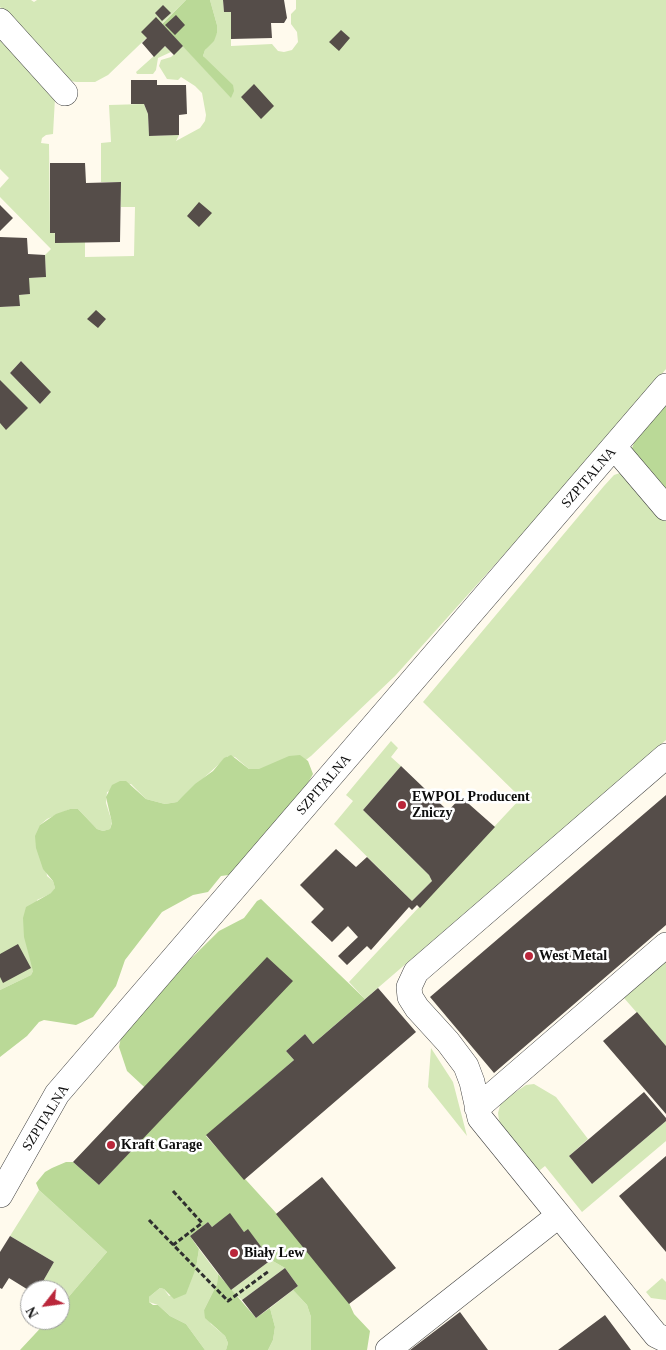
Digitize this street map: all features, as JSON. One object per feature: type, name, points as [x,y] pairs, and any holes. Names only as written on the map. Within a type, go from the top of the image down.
[{"type":"street","points":[[0,21],[66,94]]},
{"type":"street","name":"SZPITALNA","points":[[0,1195],[57,1094],[615,448],[666,386]]},
{"type":"street","points":[[615,448],[666,508]]},
{"type":"street","points":[[666,756],[416,972],[410,982],[409,994],[417,1008],[448,1042],[466,1066],[472,1082],[480,1118],[656,1336],[666,1340]]},
{"type":"street","points":[[477,1108],[666,944]]},
{"type":"street","points":[[388,1350],[558,1216]]},
{"type":"path","points":[[173,1191],[202,1223],[173,1245]]},
{"type":"path","points":[[149,1220],[228,1301],[268,1271]]},
{"type":"green space","points":[[0,0],[31,0],[34,2],[37,0],[186,0],[108,75],[95,82],[76,82],[66,80],[0,7]]},
{"type":"green space","points":[[186,0],[210,0],[217,25],[217,33],[214,41],[205,50],[203,56],[233,85],[234,91],[231,98],[162,24]]},
{"type":"green space","points":[[210,0],[223,0],[224,12],[231,12],[231,46],[272,44],[278,51],[284,52],[292,50],[298,42],[297,32],[291,24],[291,14],[296,9],[296,0],[666,0],[666,369],[603,444],[395,676],[311,756],[272,786],[254,769],[249,769],[235,757],[228,756],[177,802],[165,804],[146,799],[131,784],[107,792],[106,803],[112,822],[110,829],[103,831],[97,829],[78,809],[70,809],[47,819],[40,825],[47,876],[53,881],[55,888],[52,893],[37,900],[33,971],[31,975],[0,990],[0,307],[20,306],[19,295],[29,294],[29,278],[46,277],[45,255],[51,249],[0,197],[0,188],[9,178],[0,169],[0,33],[55,98],[53,134],[42,138],[41,143],[49,144],[50,232],[85,242],[85,257],[134,256],[135,207],[121,207],[120,182],[101,182],[101,143],[111,142],[109,105],[144,104],[148,114],[149,136],[179,135],[176,141],[200,128],[205,121],[206,115],[202,93],[181,77],[178,80],[167,79],[159,66],[161,60],[171,57],[183,46],[231,97],[203,56],[217,33],[217,25]],"holes":[[[21,361],[50,393],[40,404],[10,373]]]},
{"type":"green space","points":[[165,46],[171,52],[158,58],[156,70],[153,74],[137,74],[136,72]]},
{"type":"green space","points":[[666,400],[666,495],[633,453],[632,448]]},
{"type":"green space","points":[[623,472],[666,517],[666,740],[365,999],[349,982],[521,798],[423,702],[604,486],[614,475]]},
{"type":"green space","points":[[391,741],[398,748],[391,757],[401,766],[363,810],[429,875],[432,881],[412,901],[334,824],[353,801],[346,795]]},
{"type":"green space","points":[[231,755],[249,769],[259,769],[289,756],[300,755],[308,761],[313,774],[301,795],[236,874],[221,876],[208,892],[193,895],[162,912],[125,960],[116,986],[93,1017],[76,1025],[44,1020],[39,1022],[27,1036],[0,1057],[0,990],[31,975],[33,971],[24,937],[23,918],[26,907],[51,893],[55,888],[53,881],[43,869],[36,848],[35,836],[40,825],[56,814],[70,809],[78,809],[97,829],[103,831],[110,829],[112,823],[106,797],[112,785],[120,781],[126,781],[146,799],[165,804],[177,802],[195,784],[213,771],[224,758]]},
{"type":"green space","points":[[261,899],[365,999],[313,1044],[305,1034],[286,1051],[294,1060],[206,1136],[277,1214],[349,1303],[354,1314],[370,1331],[367,1350],[311,1350],[311,1317],[307,1305],[293,1290],[298,1286],[285,1268],[271,1260],[248,1230],[244,1232],[230,1214],[212,1227],[208,1222],[190,1236],[199,1249],[196,1268],[186,1294],[174,1299],[164,1289],[160,1288],[149,1297],[149,1302],[153,1305],[158,1305],[170,1316],[186,1324],[205,1350],[20,1350],[39,1330],[70,1330],[70,1295],[107,1252],[39,1190],[36,1183],[45,1172],[52,1168],[66,1162],[73,1162],[99,1185],[169,1110],[127,1071],[119,1047],[121,1037],[154,995],[219,931],[244,918],[257,901]]},
{"type":"green space","points":[[666,960],[666,1046],[624,998]]},
{"type":"green space","points":[[431,1048],[453,1082],[467,1136],[428,1087]]},
{"type":"green space","points":[[534,1084],[556,1097],[588,1139],[569,1156],[592,1184],[666,1121],[666,1141],[582,1212],[545,1166],[535,1174],[502,1128],[499,1120],[498,1113],[501,1102],[526,1085]]},
{"type":"green space","points":[[39,1190],[107,1252],[70,1295],[70,1280],[44,1280],[54,1262],[10,1236]]},
{"type":"green space","points":[[199,1249],[218,1274],[217,1284],[204,1310],[211,1324],[225,1336],[228,1343],[226,1350],[205,1350],[186,1324],[170,1316],[158,1305],[149,1302],[149,1297],[160,1288],[164,1289],[169,1296],[188,1289],[188,1284],[196,1268]]},
{"type":"green space","points":[[271,1260],[285,1268],[242,1300],[231,1290]]},
{"type":"green space","points":[[218,1274],[256,1318],[270,1308],[275,1327],[273,1340],[268,1350],[226,1350],[228,1343],[225,1336],[205,1318],[204,1310],[217,1284]]},
{"type":"green space","points":[[662,1278],[666,1282],[666,1300],[651,1298],[646,1292]]},
{"type":"green space","points":[[293,1290],[307,1305],[311,1317],[311,1350],[268,1350],[273,1340],[275,1327],[270,1308]]},
{"type":"building","points":[[223,0],[284,0],[287,18],[284,23],[271,23],[272,38],[231,39],[231,12],[224,12]]},
{"type":"building","points":[[163,5],[171,13],[162,21],[155,13]]},
{"type":"building","points":[[176,15],[185,25],[175,35],[165,25]]},
{"type":"building","points":[[156,17],[183,46],[174,55],[165,46],[154,57],[142,43],[147,38],[141,32]]},
{"type":"building","points":[[341,30],[350,38],[339,51],[329,42]]},
{"type":"building","points":[[131,80],[157,80],[157,85],[186,85],[187,114],[179,115],[179,135],[149,136],[148,114],[144,104],[131,104]]},
{"type":"building","points":[[254,84],[274,106],[261,119],[241,97]]},
{"type":"building","points":[[50,163],[85,163],[86,183],[121,182],[120,242],[55,243],[55,233],[50,233]]},
{"type":"building","points":[[199,202],[212,213],[199,227],[187,216]]},
{"type":"building","points":[[0,205],[13,218],[0,231]]},
{"type":"building","points":[[0,237],[27,238],[28,254],[45,255],[46,277],[29,278],[30,294],[19,295],[20,306],[0,307]]},
{"type":"building","points":[[96,310],[106,319],[98,328],[87,319]]},
{"type":"building","points":[[21,361],[51,392],[40,404],[10,373]]},
{"type":"building","points":[[0,380],[28,408],[6,430],[0,423]]},
{"type":"building","points":[[401,766],[448,811],[461,797],[495,827],[420,908],[417,905],[412,910],[409,907],[371,950],[367,946],[347,965],[338,956],[358,937],[348,926],[332,942],[311,922],[324,909],[300,885],[336,849],[356,867],[367,857],[412,901],[432,881],[429,875],[363,810]]},
{"type":"building","points":[[666,795],[666,925],[494,1073],[430,997]]},
{"type":"building","points":[[18,944],[31,968],[3,983],[0,977],[0,954]]},
{"type":"building","points":[[267,957],[293,981],[99,1185],[73,1162]]},
{"type":"building","points":[[378,988],[416,1032],[244,1180],[206,1135],[294,1060],[286,1051],[305,1034],[313,1044]]},
{"type":"building","points":[[637,1012],[666,1046],[666,1114],[603,1041]]},
{"type":"building","points":[[644,1092],[666,1118],[666,1121],[592,1184],[569,1156]]},
{"type":"building","points":[[666,1156],[666,1252],[619,1196]]},
{"type":"building","points":[[322,1177],[396,1268],[349,1304],[276,1214]]},
{"type":"building","points":[[230,1213],[244,1232],[248,1229],[271,1260],[231,1290],[190,1236],[208,1222],[212,1227]]},
{"type":"building","points":[[10,1236],[54,1262],[44,1280],[20,1280],[20,1285],[9,1278],[2,1289],[0,1288],[0,1252]]},
{"type":"building","points":[[285,1268],[298,1286],[256,1318],[242,1300]]},
{"type":"building","points":[[460,1312],[488,1350],[410,1350]]},
{"type":"building","points":[[605,1315],[631,1350],[558,1350]]},
{"type":"place","name":"EWPOL Producent Zniczy","points":[[402,805]]},
{"type":"place","name":"West Metal","points":[[529,956]]},
{"type":"place","name":"Kraft Garage","points":[[111,1145]]},
{"type":"place","name":"Biały Lew","points":[[234,1253]]}]
